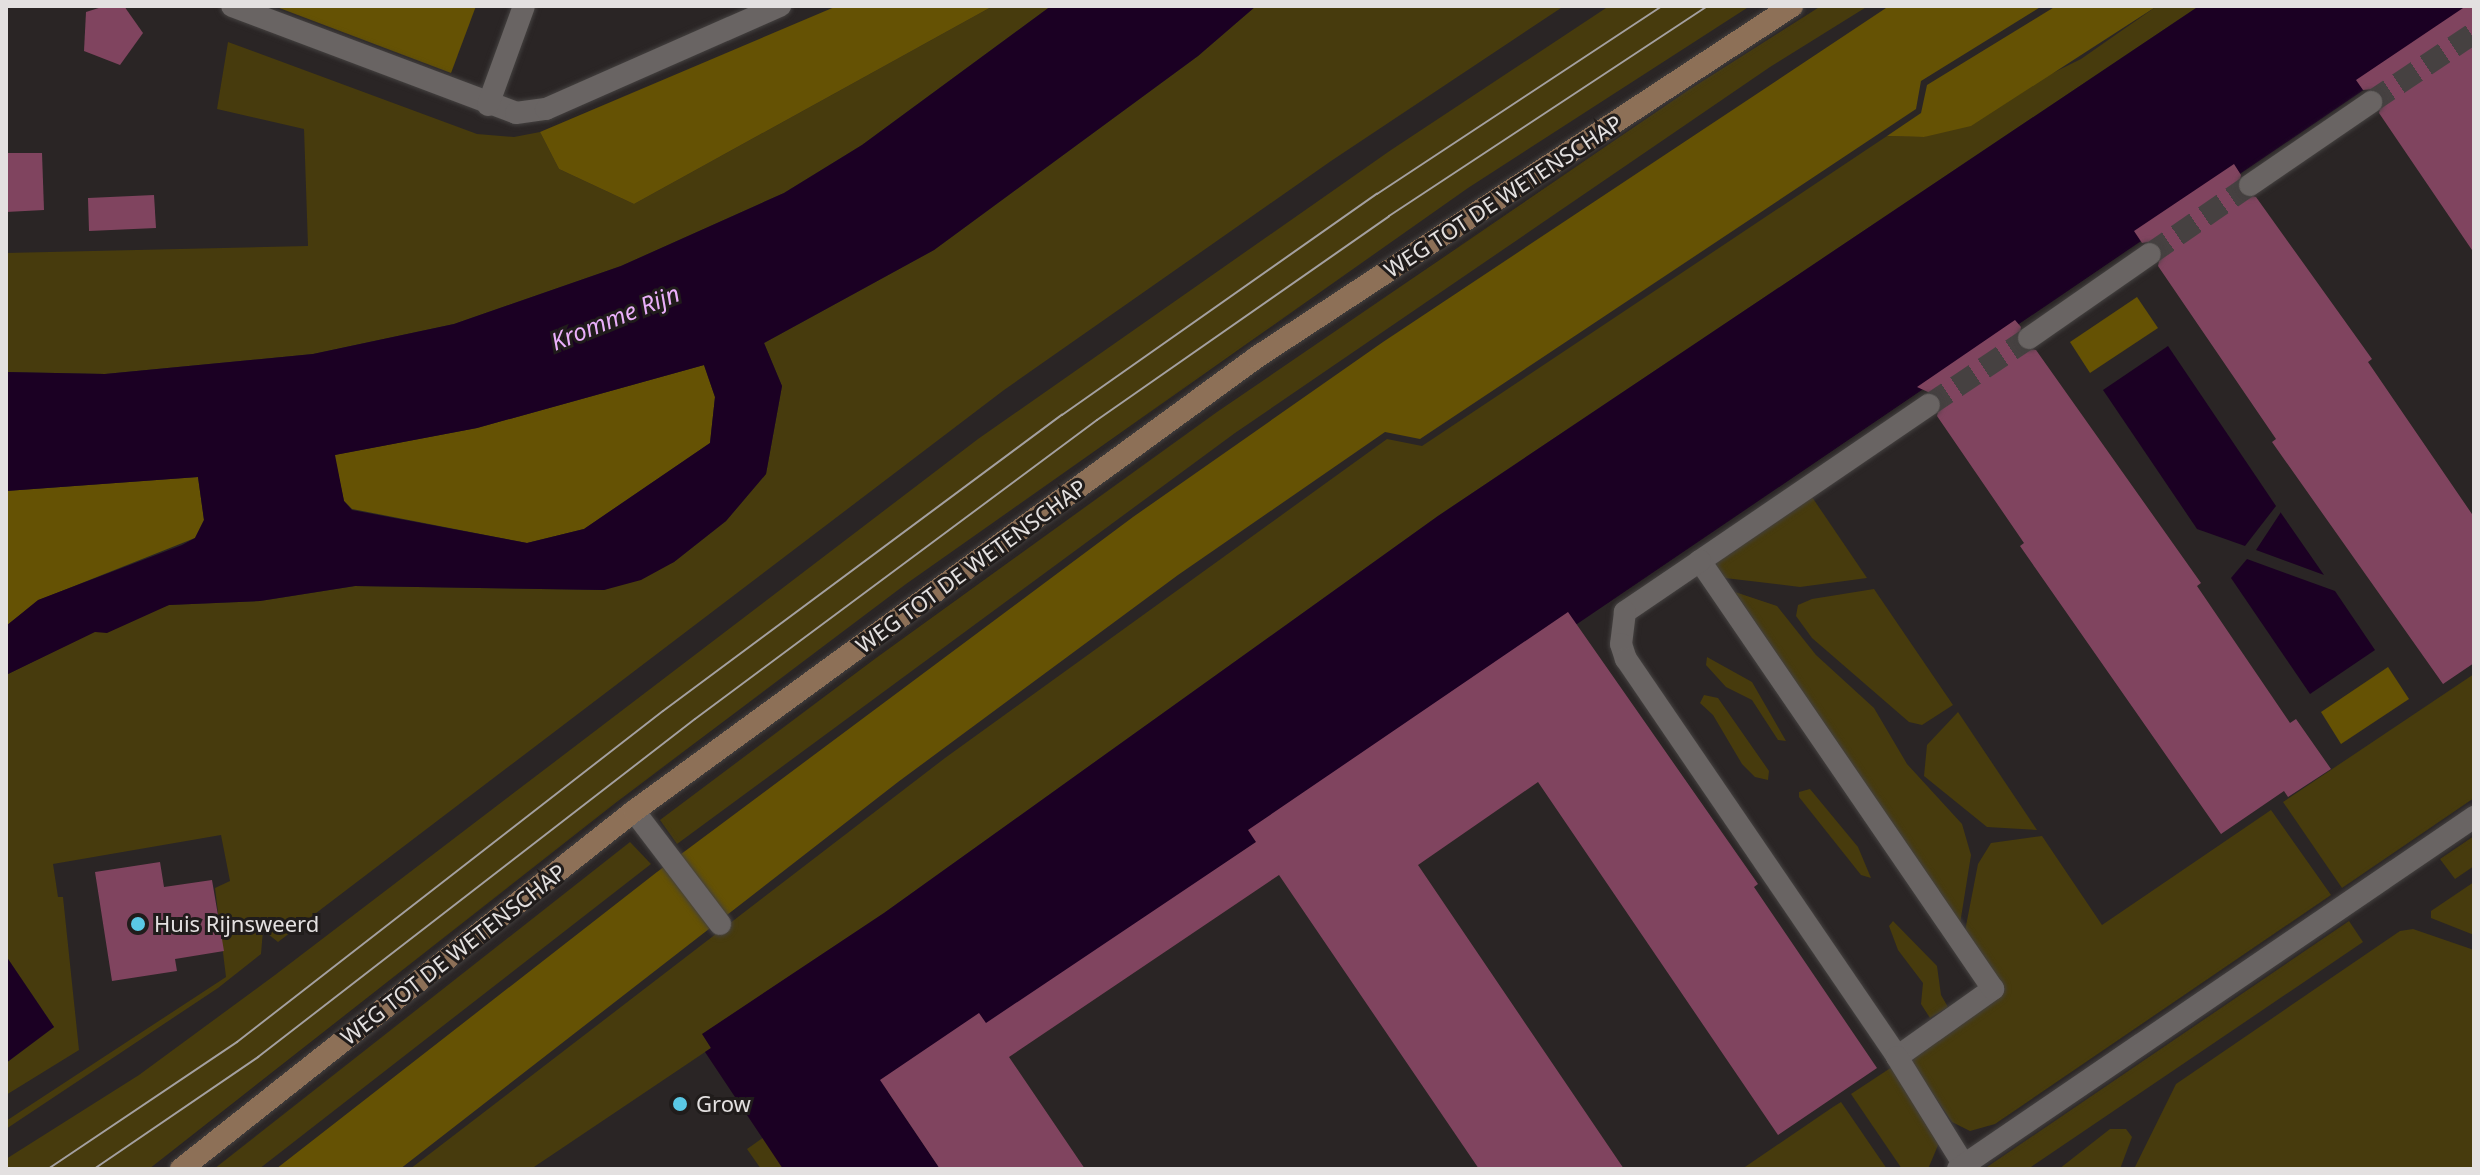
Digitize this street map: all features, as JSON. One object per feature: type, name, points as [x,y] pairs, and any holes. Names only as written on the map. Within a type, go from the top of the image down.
[{"type":"main road","name":"WEG TOT DE WETENSCHAP","points":[[181,1169],[634,811],[1257,357],[1792,6]]},
{"type":"street","points":[[232,6],[516,113],[546,109],[780,6]]},
{"type":"street","points":[[488,105],[524,6]]},
{"type":"street","points":[[2250,185],[2371,102]]},
{"type":"street","points":[[2029,338],[2150,254]]},
{"type":"street","points":[[1929,405],[1625,612],[1621,644],[1626,659],[1897,1057],[1961,1167],[2474,817]]},
{"type":"street","points":[[1700,561],[1993,989],[1897,1057]]},
{"type":"street","points":[[634,811],[720,924]]},
{"type":"shaded area","points":[[274,6],[476,6],[451,73]]},
{"type":"shaded area","points":[[837,6],[993,6],[634,204],[559,169],[540,132]]},
{"type":"shaded area","points":[[993,6],[1051,6],[862,145],[784,193],[621,266],[454,324],[313,354],[105,374],[6,372],[6,253],[308,246],[304,129],[217,109],[228,42],[477,134],[514,137],[540,132],[559,169],[634,204]]},
{"type":"shaded area","points":[[1256,6],[1564,6],[1331,161],[1004,390],[278,942],[263,930],[261,954],[218,988],[6,1129],[6,1121],[226,977],[215,888],[230,881],[221,835],[53,864],[58,897],[63,897],[79,1050],[6,1095],[6,1063],[54,1027],[6,956],[6,675],[95,631],[169,605],[260,601],[355,586],[604,590],[674,562],[726,521],[766,474],[782,386],[764,343],[934,250],[1198,56]]},
{"type":"shaded area","points":[[1609,6],[1750,6],[1468,188],[906,584],[614,804],[149,1169],[6,1169],[6,1159],[139,1075],[275,975],[978,439],[1391,150]]},
{"type":"shaded area","points":[[1821,6],[1868,6],[1770,67],[1235,433],[677,844],[660,820],[876,658],[1217,412],[1687,91]]},
{"type":"shaded area","points":[[1889,6],[2042,6],[1921,81],[1916,109],[1420,439],[1385,432],[1178,575],[898,782],[400,1169],[276,1169],[657,872],[1133,517],[1383,342]]},
{"type":"shaded area","points":[[2056,6],[2157,6],[1971,126],[1924,137],[1887,136],[1921,113],[1927,85]]},
{"type":"shaded area","points":[[2157,6],[2199,6],[1438,516],[884,913],[703,1034],[711,1048],[531,1169],[410,1169],[945,758],[1387,439],[1422,446],[1887,136],[1924,137],[2081,59]]},
{"type":"shaded area","points":[[2137,297],[2158,328],[2090,373],[2070,342]]},
{"type":"shaded area","points":[[704,365],[715,397],[710,443],[584,529],[527,543],[352,509],[344,501],[334,455],[477,428]]},
{"type":"shaded area","points":[[198,477],[204,520],[195,538],[39,600],[6,626],[6,491]]},
{"type":"shaded area","points":[[1812,497],[1867,578],[1800,587],[1725,578],[1714,563]]},
{"type":"shaded area","points":[[1874,589],[1953,705],[1922,725],[1909,722],[1812,638],[1796,616],[1798,605],[1812,599]]},
{"type":"shaded area","points":[[1735,592],[1777,606],[1816,655],[1874,708],[1907,764],[1962,824],[1971,855],[1960,924]]},
{"type":"shaded area","points":[[1707,657],[1752,682],[1786,741],[1778,740],[1752,700],[1726,687],[1706,665]]},
{"type":"shaded area","points":[[2388,667],[2409,699],[2341,744],[2321,712]]},
{"type":"shaded area","points":[[2474,674],[2474,798],[2342,888],[2283,802]]},
{"type":"shaded area","points":[[1704,695],[1718,698],[1769,771],[1768,780],[1755,777],[1742,764],[1713,715],[1700,703]]},
{"type":"shaded area","points":[[1958,712],[2037,830],[1987,827],[1924,776],[1927,745]]},
{"type":"shaded area","points":[[1810,789],[1858,847],[1871,878],[1861,875],[1799,797],[1799,792]]},
{"type":"shaded area","points":[[2271,810],[2331,895],[1995,1124],[1970,1131],[1952,1122],[1908,1057],[2005,990],[1965,931],[1978,864],[1991,843],[2042,836],[2102,925]]},
{"type":"shaded area","points":[[2474,836],[2474,866],[2455,879],[2440,859]]},
{"type":"shaded area","points":[[630,842],[651,864],[259,1169],[214,1169]]},
{"type":"shaded area","points":[[2474,882],[2474,935],[2431,918],[2431,911]]},
{"type":"shaded area","points":[[1893,921],[1937,966],[1941,995],[1948,1007],[1930,1018],[1921,1004],[1923,983],[1898,950],[1889,926]]},
{"type":"shaded area","points":[[2349,921],[2363,942],[2028,1169],[1984,1169]]},
{"type":"shaded area","points":[[2413,929],[2474,950],[2474,1169],[2134,1169],[2176,1084],[2400,931]]},
{"type":"shaded area","points":[[1892,1067],[1939,1143],[1928,1169],[1902,1169],[1851,1094]]},
{"type":"shaded area","points":[[1841,1102],[1887,1169],[1742,1169],[1833,1107]]},
{"type":"shaded area","points":[[2110,1129],[2126,1129],[2132,1137],[2120,1169],[2059,1169]]},
{"type":"shaded area","points":[[764,1137],[783,1169],[761,1169],[747,1149]]},
{"type":"water","name":"Kromme Rijn","points":[[1051,6],[1256,6],[1198,56],[934,250],[764,343],[782,386],[766,474],[726,521],[674,562],[641,580],[604,590],[355,586],[260,601],[169,605],[107,633],[95,632],[6,675],[6,626],[38,600],[182,545],[195,538],[204,520],[198,477],[6,491],[6,372],[105,374],[313,354],[454,324],[621,266],[784,193],[862,145]],"holes":[[[704,365],[715,397],[710,443],[584,529],[527,543],[352,510],[344,501],[335,455],[477,428]]]},
{"type":"water","points":[[2199,6],[2474,6],[2474,15],[888,1092],[940,1169],[783,1169],[705,1052],[711,1048],[702,1034],[884,913],[1438,516]]},
{"type":"water","points":[[2168,346],[2276,506],[2245,546],[2197,529],[2103,390]]},
{"type":"water","points":[[2281,513],[2324,575],[2256,550]]},
{"type":"water","points":[[2247,559],[2335,591],[2375,650],[2310,694],[2231,578]]},
{"type":"water","points":[[6,956],[54,1027],[6,1063]]},
{"type":"building","points":[[105,6],[124,6],[143,33],[120,65],[84,51],[86,12]]},
{"type":"building","points":[[2466,6],[2474,6],[2474,253],[2379,113],[2383,95],[2376,89],[2363,90],[2356,80]]},
{"type":"building","points":[[6,153],[42,153],[44,210],[6,212]]},
{"type":"building","points":[[2234,164],[2241,175],[2238,192],[2256,197],[2372,359],[2368,362],[2474,517],[2474,663],[2443,684],[2272,442],[2276,439],[2158,266],[2162,247],[2155,241],[2142,243],[2134,231]]},
{"type":"building","points":[[154,195],[156,228],[89,231],[88,198]]},
{"type":"building","points":[[2015,320],[2021,327],[2018,347],[2036,350],[2201,583],[2197,586],[2290,723],[2296,719],[2331,769],[2288,797],[2284,791],[2221,834],[2020,546],[2024,543],[1937,416],[1941,398],[1917,387]]},
{"type":"building","points":[[1568,612],[1758,884],[1754,887],[1877,1068],[1778,1135],[1538,782],[1418,865],[1624,1169],[1479,1169],[1279,875],[1009,1057],[1085,1169],[940,1169],[880,1080],[979,1013],[986,1023],[1256,842],[1248,830]]},
{"type":"building","name":"Huis Rijnsweerd","points":[[160,862],[164,887],[212,880],[224,951],[175,959],[177,971],[112,981],[95,872]]},
{"type":"tunnel","points":[[2371,102],[2474,33]]},
{"type":"tunnel","points":[[2150,254],[2250,185]]},
{"type":"tunnel","points":[[1929,405],[2029,338]]},
{"type":"tram line","points":[[48,1169],[237,1042],[663,711],[1062,415],[1377,194],[1662,6]]},
{"type":"tram line","points":[[94,1169],[258,1057],[695,719],[1097,420],[1389,216],[1708,6]]},
{"type":"place","name":"Huis Rijnsweerd","points":[[138,924]]},
{"type":"place","name":"Grow","points":[[680,1104]]}]
